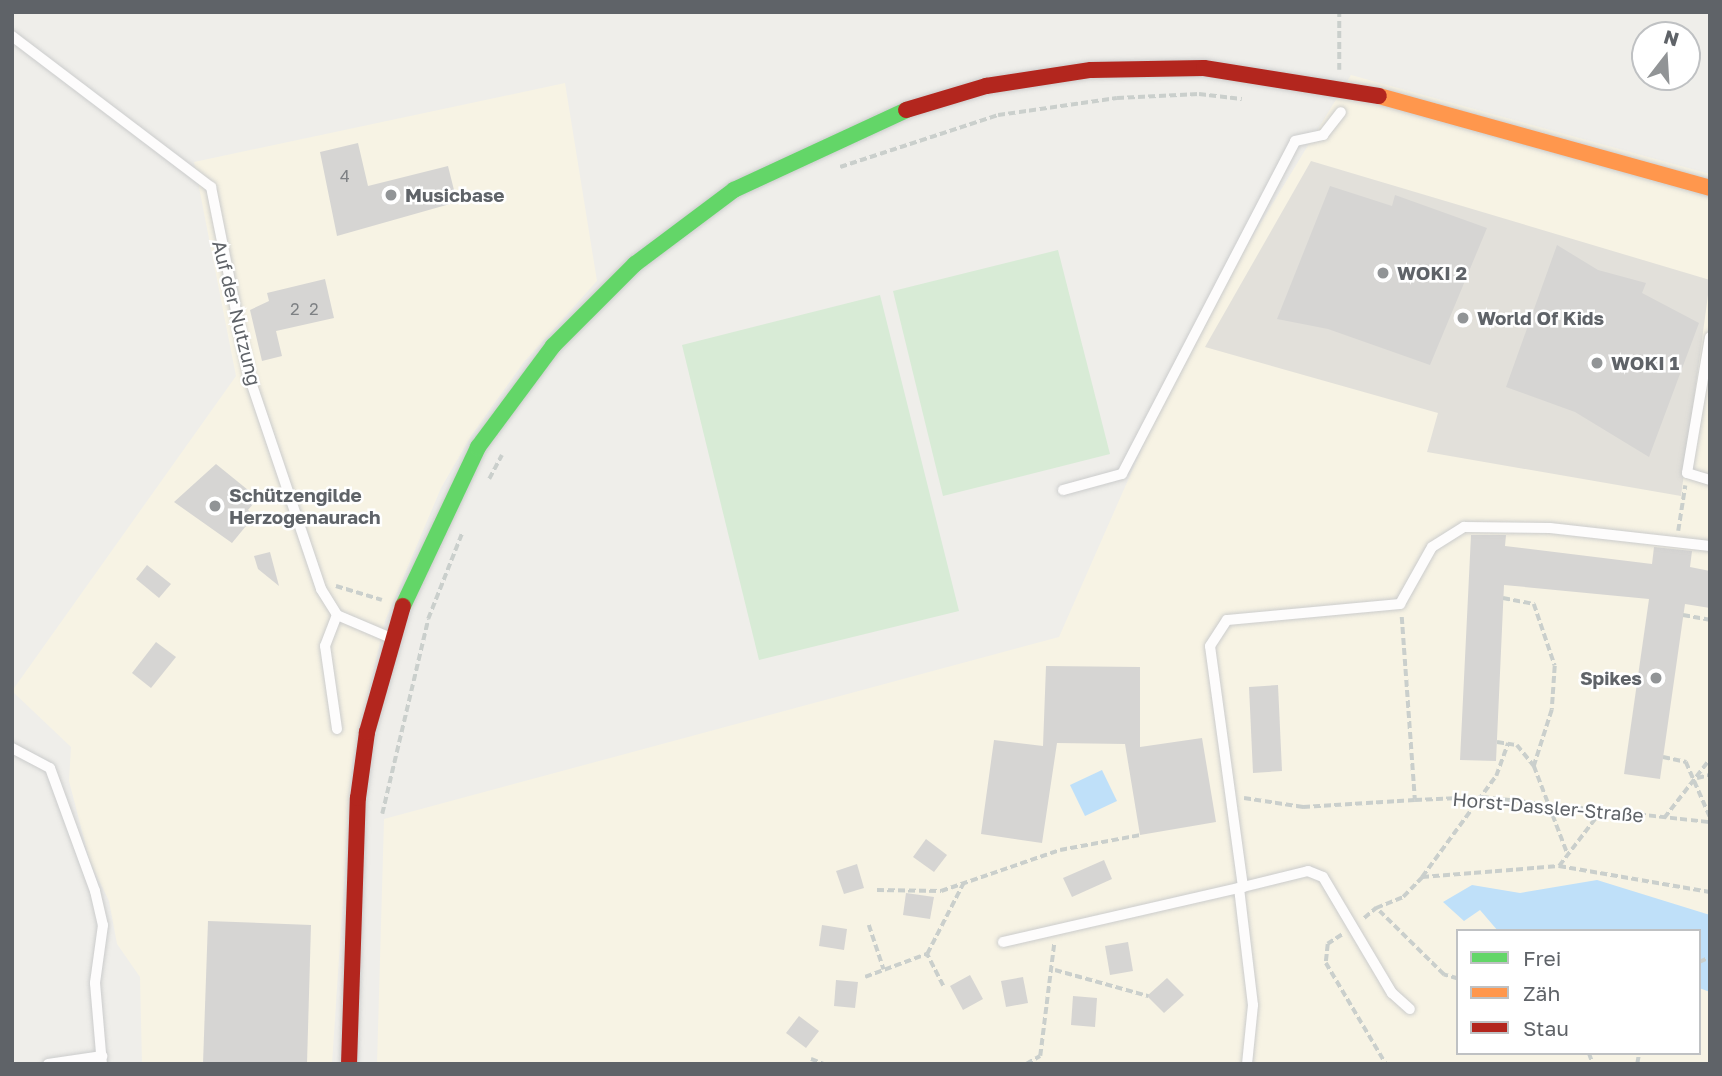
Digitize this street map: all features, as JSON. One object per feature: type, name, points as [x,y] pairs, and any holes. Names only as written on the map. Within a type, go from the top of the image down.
[{"type":"street","points":[[349,1064],[358,798],[391,638],[400,609],[478,447],[552,346],[635,264],[734,190],[899,112],[986,86],[1091,70],[1205,68],[1339,87],[1710,188]]},
{"type":"lane","name":"Auf der Nutzung","points":[[12,36],[211,187],[249,376],[321,589],[337,615]]},
{"type":"lane","points":[[1063,490],[1122,474],[1295,141],[1323,135],[1341,112]]},
{"type":"lane","points":[[1710,337],[1687,473],[1710,480]]},
{"type":"lane","points":[[1247,1064],[1253,1005],[1232,796],[1210,646],[1217,625],[1400,604],[1432,547],[1464,527],[1677,541],[1710,546]]},
{"type":"lane","points":[[337,729],[325,646],[337,615],[391,638]]},
{"type":"lane","points":[[12,748],[50,768],[95,891],[103,925],[95,983],[102,1060],[48,1064]]},
{"type":"lane","points":[[1003,942],[1318,873],[1354,927],[1392,993],[1410,1009]]},
{"type":"path","points":[[1339,12],[1339,87]]},
{"type":"path","points":[[829,172],[998,115],[1117,98],[1199,94],[1251,100]]},
{"type":"path","points":[[486,486],[504,452]]},
{"type":"path","points":[[1677,541],[1687,473]]},
{"type":"path","points":[[380,821],[428,619],[468,520]]},
{"type":"path","points":[[321,589],[353,588],[400,609]]},
{"type":"path","points":[[1503,598],[1534,604],[1555,666],[1552,710],[1534,766],[1544,804],[1568,855]]},
{"type":"path","points":[[1400,604],[1415,800]]},
{"type":"path","points":[[1683,615],[1710,620]]},
{"type":"path","points":[[1497,742],[1508,743],[1534,766]]},
{"type":"path","points":[[1386,1064],[1326,963],[1328,944],[1376,908],[1403,897],[1422,877],[1482,797],[1508,743]]},
{"type":"path","points":[[1663,757],[1686,762],[1710,819]]},
{"type":"path","points":[[1664,818],[1710,760]]},
{"type":"path","points":[[1695,779],[1710,775]]},
{"type":"path","name":"Horst-Dassler-Straße","points":[[1232,796],[1303,807],[1482,797],[1664,818],[1710,819]]},
{"type":"path","points":[[1559,866],[1601,811]]},
{"type":"path","points":[[877,890],[941,891],[1060,850],[1140,835]]},
{"type":"path","points":[[1422,877],[1559,866],[1710,892]]},
{"type":"path","points":[[865,977],[927,954],[963,884]]},
{"type":"path","points":[[1376,908],[1444,975],[1456,978]]},
{"type":"path","points":[[869,925],[884,970]]},
{"type":"path","points":[[1026,1064],[1040,1056],[1055,970],[1053,931]]},
{"type":"path","points":[[927,954],[943,986]]},
{"type":"path","points":[[1055,970],[1148,996]]},
{"type":"path","points":[[811,1059],[824,1064]]},
{"type":"shaded area","points":[[1351,75],[1710,174],[1710,1064],[377,1064],[384,819],[1059,637],[1190,339]]},
{"type":"shaded area","points":[[565,83],[597,281],[524,362],[471,436],[441,488],[385,621],[352,763],[332,1064],[142,1064],[140,977],[117,944],[109,901],[90,862],[69,781],[71,747],[12,691],[236,376],[194,162]]},
{"type":"shaded area","name":"World Of Kids","points":[[1311,161],[1710,280],[1681,496],[1427,452],[1438,413],[1205,347]]},
{"type":"green space","points":[[1058,250],[1110,454],[943,496],[893,291]]},
{"type":"green space","points":[[880,295],[959,611],[759,660],[682,345]]},
{"type":"water","points":[[1102,770],[1117,801],[1085,816],[1070,785]]},
{"type":"water","points":[[1597,880],[1710,915],[1710,992],[1701,989],[1701,929],[1496,929],[1480,910],[1464,921],[1443,902],[1472,885],[1520,893]]},
{"type":"building","name":"Musicbase","points":[[358,143],[368,186],[448,166],[457,202],[337,236],[320,152]]},
{"type":"building","name":"WOKI 2","points":[[1330,186],[1392,206],[1395,195],[1487,228],[1430,365],[1328,329],[1277,319]]},
{"type":"building","name":"WOKI 1","points":[[1557,245],[1598,270],[1646,283],[1642,293],[1699,323],[1649,457],[1575,412],[1506,387]]},
{"type":"building","points":[[325,279],[334,318],[276,331],[282,356],[262,361],[250,310],[269,301],[267,293]]},
{"type":"building","name":"Schützengilde Herzogenaurach","points":[[216,464],[258,498],[248,510],[255,515],[232,543],[174,502]]},
{"type":"building","name":"Spikes","points":[[1471,535],[1506,535],[1505,546],[1652,564],[1654,547],[1692,551],[1690,567],[1710,571],[1710,608],[1685,604],[1660,779],[1624,774],[1649,599],[1504,585],[1496,761],[1460,760]]},
{"type":"building","points":[[270,552],[279,586],[258,569],[254,556]]},
{"type":"building","points":[[147,565],[171,584],[159,598],[136,579]]},
{"type":"building","points":[[156,642],[176,657],[151,688],[132,673]]},
{"type":"building","points":[[1046,666],[1140,667],[1140,747],[1202,738],[1216,822],[1140,835],[1125,744],[1057,743],[1042,843],[981,834],[994,740],[1043,746]]},
{"type":"building","points":[[1278,685],[1282,771],[1253,773],[1249,687]]},
{"type":"building","points":[[926,839],[947,855],[934,872],[913,857]]},
{"type":"building","points":[[1104,860],[1112,879],[1072,897],[1063,878]]},
{"type":"building","points":[[857,864],[864,888],[844,894],[836,871]]},
{"type":"building","points":[[906,893],[934,897],[930,919],[903,915]]},
{"type":"building","points":[[208,921],[311,925],[307,1064],[203,1064]]},
{"type":"building","points":[[822,925],[847,929],[844,950],[819,946]]},
{"type":"building","points":[[1128,942],[1133,971],[1110,975],[1105,946]]},
{"type":"building","points":[[970,975],[983,999],[963,1010],[950,986]]},
{"type":"building","points":[[1023,977],[1028,1003],[1006,1007],[1001,981]]},
{"type":"building","points":[[1167,978],[1184,995],[1164,1013],[1147,996]]},
{"type":"building","points":[[836,980],[858,982],[855,1008],[834,1006]]},
{"type":"building","points":[[1073,996],[1097,998],[1095,1027],[1071,1025]]},
{"type":"building","points":[[799,1016],[819,1031],[806,1048],[786,1033]]},
{"type":"traffic: fast","points":[[403,606],[478,447],[553,346],[635,264],[734,190],[906,110]]},
{"type":"traffic: slow","points":[[1379,96],[1710,188]]},
{"type":"traffic: jam","points":[[906,110],[986,86],[1091,70],[1204,68],[1379,96]]},
{"type":"traffic: jam","points":[[349,1064],[358,798],[367,732],[403,606]]},
{"type":"place","name":"Musicbase","points":[[391,195]]},
{"type":"place","name":"WOKI 2","points":[[1383,273]]},
{"type":"place","name":"World Of Kids","points":[[1463,318]]},
{"type":"place","name":"WOKI 1","points":[[1597,363]]},
{"type":"place","name":"Schützengilde Herzogenaurach","points":[[215,506]]},
{"type":"place","name":"Spikes","points":[[1656,678]]}]
